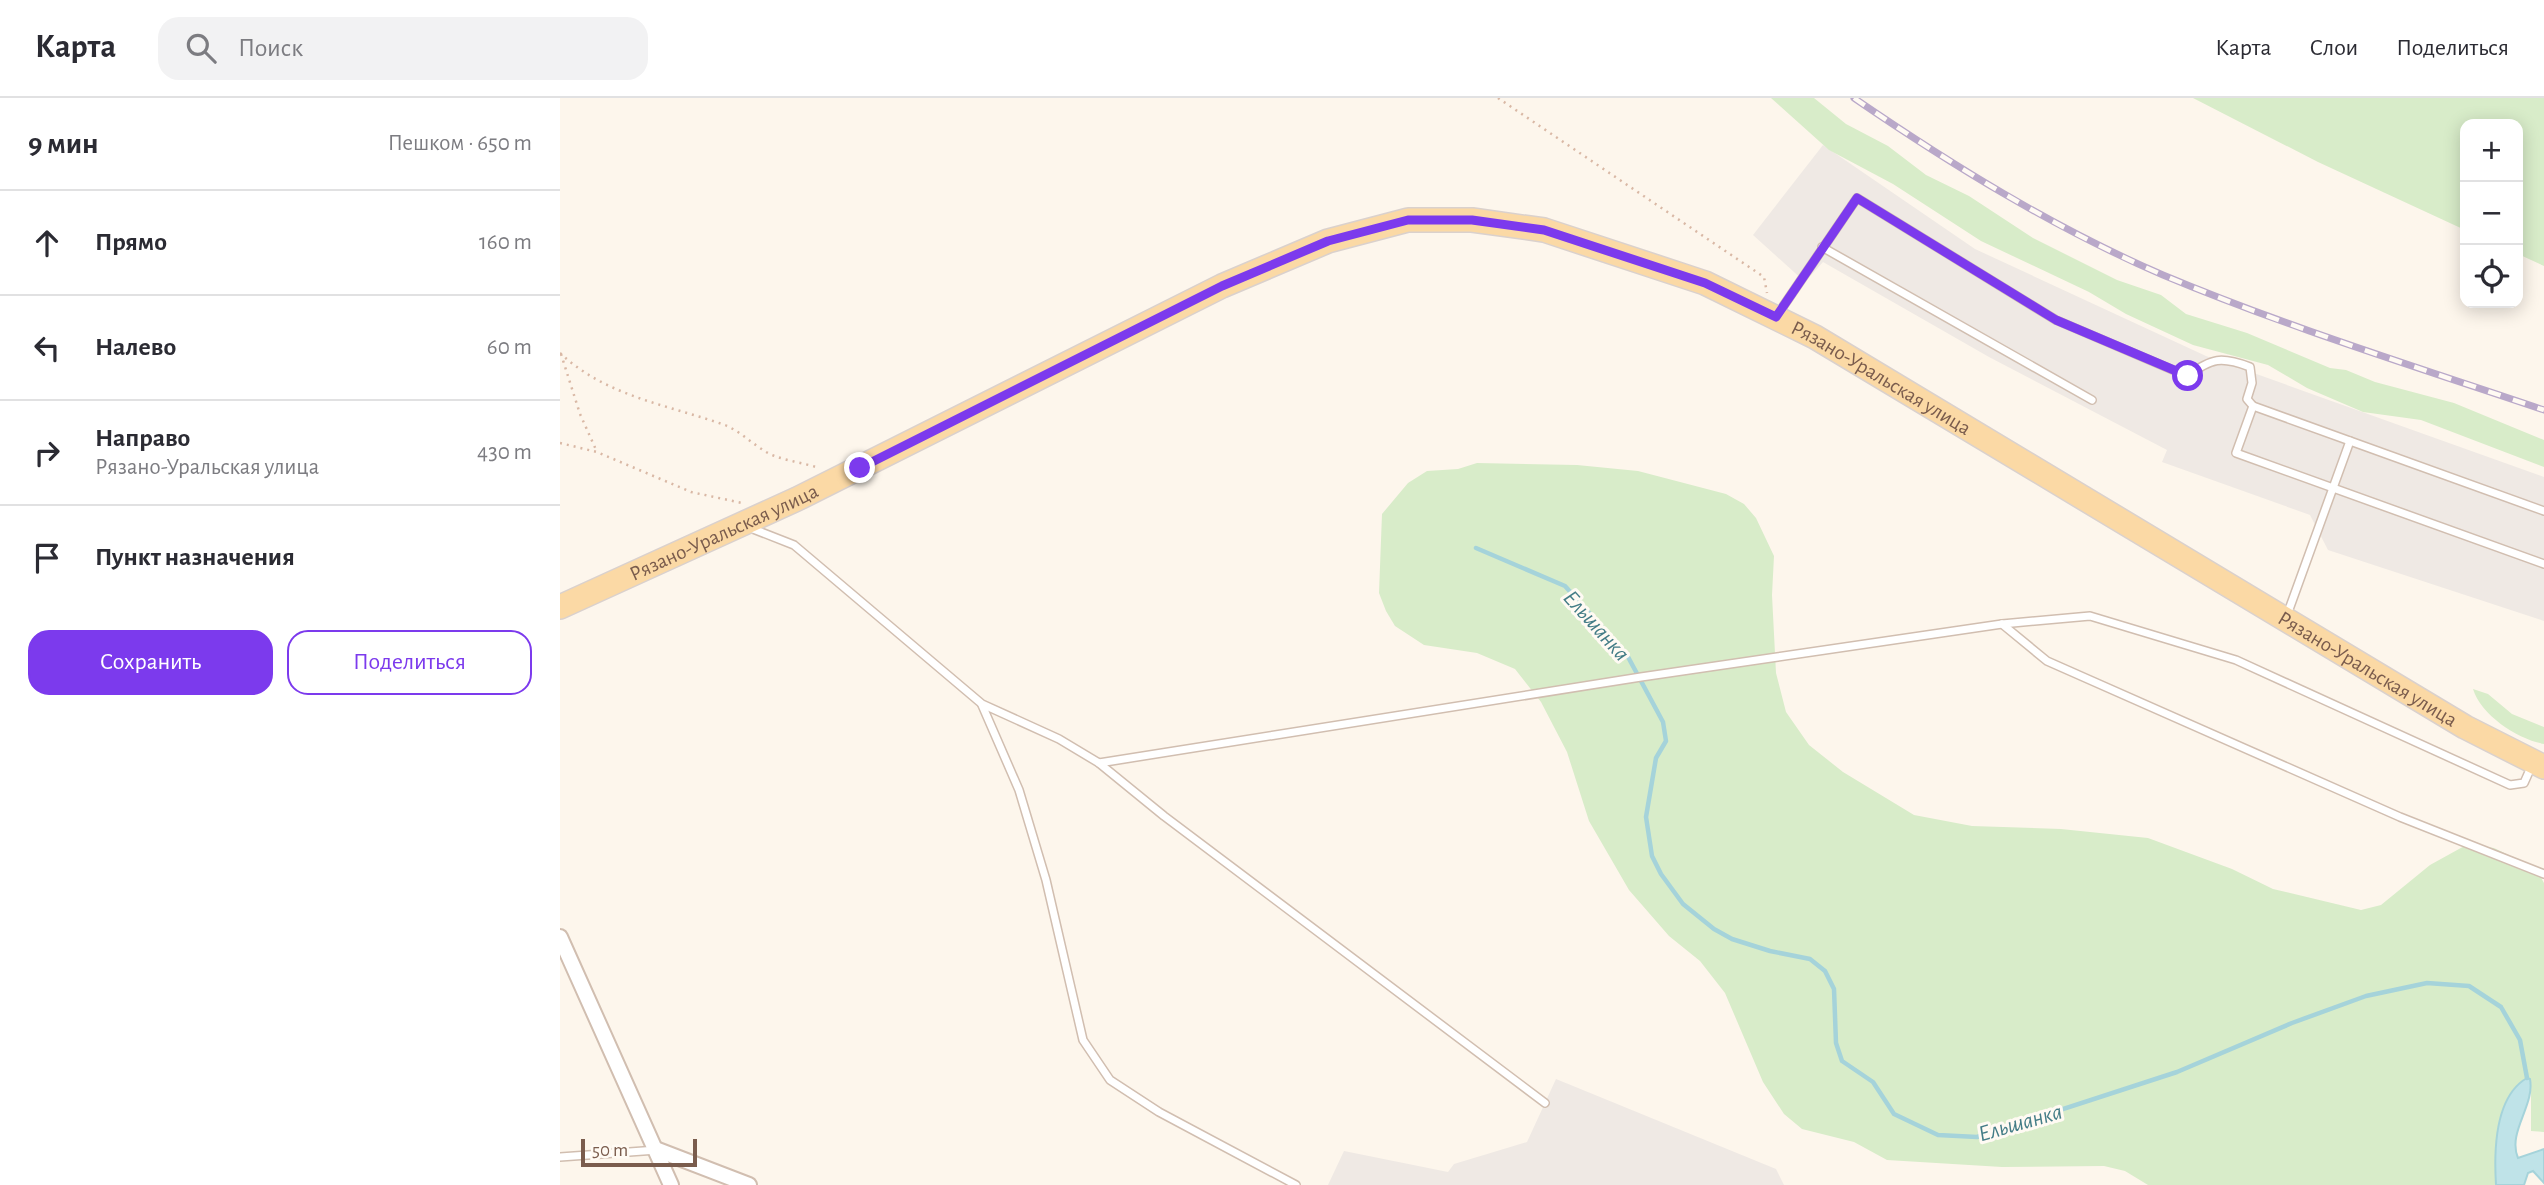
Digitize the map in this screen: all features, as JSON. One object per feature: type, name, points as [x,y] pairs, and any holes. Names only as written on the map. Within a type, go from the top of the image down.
[{"type":"main road","name":"Рязано-Уральская улица","points":[[560,607],[773,510],[1222,286],[1328,241],[1408,220],[1472,220],[1544,230],[1705,283],[1815,337],[2465,727],[2539,764]]},
{"type":"street","points":[[560,937],[658,1150],[671,1185]]},
{"type":"street","points":[[658,1150],[749,1185]]},
{"type":"lane","points":[[1773,316],[1857,198],[2056,320],[2188,376],[2204,364],[2226,358],[2250,367],[2252,383],[2247,399],[2253,406],[2544,511]]},
{"type":"lane","points":[[1822,247],[2092,400]]},
{"type":"lane","points":[[2253,406],[2236,453],[2544,564]]},
{"type":"lane","points":[[2285,619],[2350,441]]},
{"type":"lane","points":[[741,524],[794,545],[982,704],[1059,739],[1099,763],[1164,816],[1545,1103]]},
{"type":"lane","points":[[1099,763],[1655,675],[2002,624],[2090,616],[2236,660],[2510,785],[2524,783],[2539,764]]},
{"type":"lane","points":[[2002,624],[2047,661],[2400,817],[2544,874]]},
{"type":"lane","points":[[982,704],[1018,790],[1046,880],[1083,1040],[1110,1080],[1159,1112],[1296,1185]]},
{"type":"lane","points":[[560,1157],[658,1150]]},
{"type":"path","points":[[1498,98],[1764,277],[1773,316]]},
{"type":"path","points":[[560,353],[578,370],[636,399],[724,425],[751,439],[764,451],[845,475]]},
{"type":"path","points":[[560,353],[580,414],[597,452]]},
{"type":"path","points":[[560,443],[597,452],[691,492],[773,510]]},
{"type":"shaded area","points":[[1823,145],[1975,249],[2206,356],[2544,477],[2544,621],[2328,550],[2310,515],[2162,462],[2167,450],[1989,357],[1823,262],[1805,282],[1753,235]]},
{"type":"shaded area","points":[[1556,1079],[1776,1169],[1784,1185],[1328,1185],[1344,1151],[1448,1172],[1454,1164],[1527,1142]]},
{"type":"green space","points":[[1771,98],[1814,98],[1846,124],[1888,146],[1926,175],[1969,196],[2033,238],[2117,280],[2161,295],[2186,314],[2247,333],[2330,368],[2346,370],[2375,382],[2454,403],[2544,440],[2544,467],[2421,420],[2363,412],[2307,388],[2268,365],[2193,345],[2126,314],[2089,292],[1981,241],[1893,184],[1829,150]]},
{"type":"green space","points":[[2193,98],[2544,98],[2544,266],[2523,256],[2523,119],[2460,119],[2460,228],[2318,162]]},
{"type":"green space","points":[[1477,463],[1577,465],[1638,471],[1726,494],[1744,504],[1756,518],[1774,556],[1772,595],[1776,673],[1786,712],[1809,745],[1843,772],[1914,815],[1972,826],[2061,829],[2148,838],[2232,869],[2273,889],[2361,910],[2381,905],[2430,865],[2468,844],[2494,848],[2517,859],[2540,876],[2544,883],[2544,1132],[2531,1131],[2531,1092],[2518,1085],[2505,1110],[2498,1133],[2496,1185],[2148,1185],[2125,1171],[2104,1166],[2002,1167],[1887,1160],[1854,1142],[1802,1129],[1784,1114],[1763,1082],[1725,993],[1700,961],[1669,936],[1629,890],[1589,821],[1567,752],[1541,702],[1515,669],[1477,653],[1424,645],[1395,626],[1386,611],[1379,593],[1382,514],[1408,483],[1427,471],[1458,469]]},
{"type":"green space","points":[[2473,689],[2488,694],[2512,714],[2544,727],[2544,744],[2523,737],[2501,724],[2484,708]]},
{"type":"water","points":[[2527,1078],[2530,1079],[2529,1099],[2518,1129],[2516,1148],[2518,1158],[2544,1149],[2544,1183],[2533,1171],[2528,1173],[2524,1185],[2496,1185],[2496,1142],[2502,1112],[2516,1087]]},
{"type":"waterway","name":"Ельшанка","points":[[1476,548],[1565,586],[1627,655],[1663,722],[1666,741],[1656,758],[1646,817],[1652,856],[1661,874],[1683,904],[1714,929],[1732,939],[1770,951],[1810,959],[1825,971],[1834,989],[1836,1043],[1842,1061],[1873,1082],[1894,1114],[1938,1135],[1977,1137],[2177,1072],[2292,1023],[2366,996],[2427,983],[2469,986],[2501,1007],[2520,1040],[2527,1078]]},
{"type":"railway","points":[[1854,98],[2004,194],[2122,257],[2210,294],[2305,329],[2544,410]]},
{"type":"route","points":[[860,468],[1222,286],[1328,241],[1408,220],[1472,220],[1544,230],[1633,257],[1705,283],[1776,317],[1857,198],[2056,320],[2188,376]]}]
